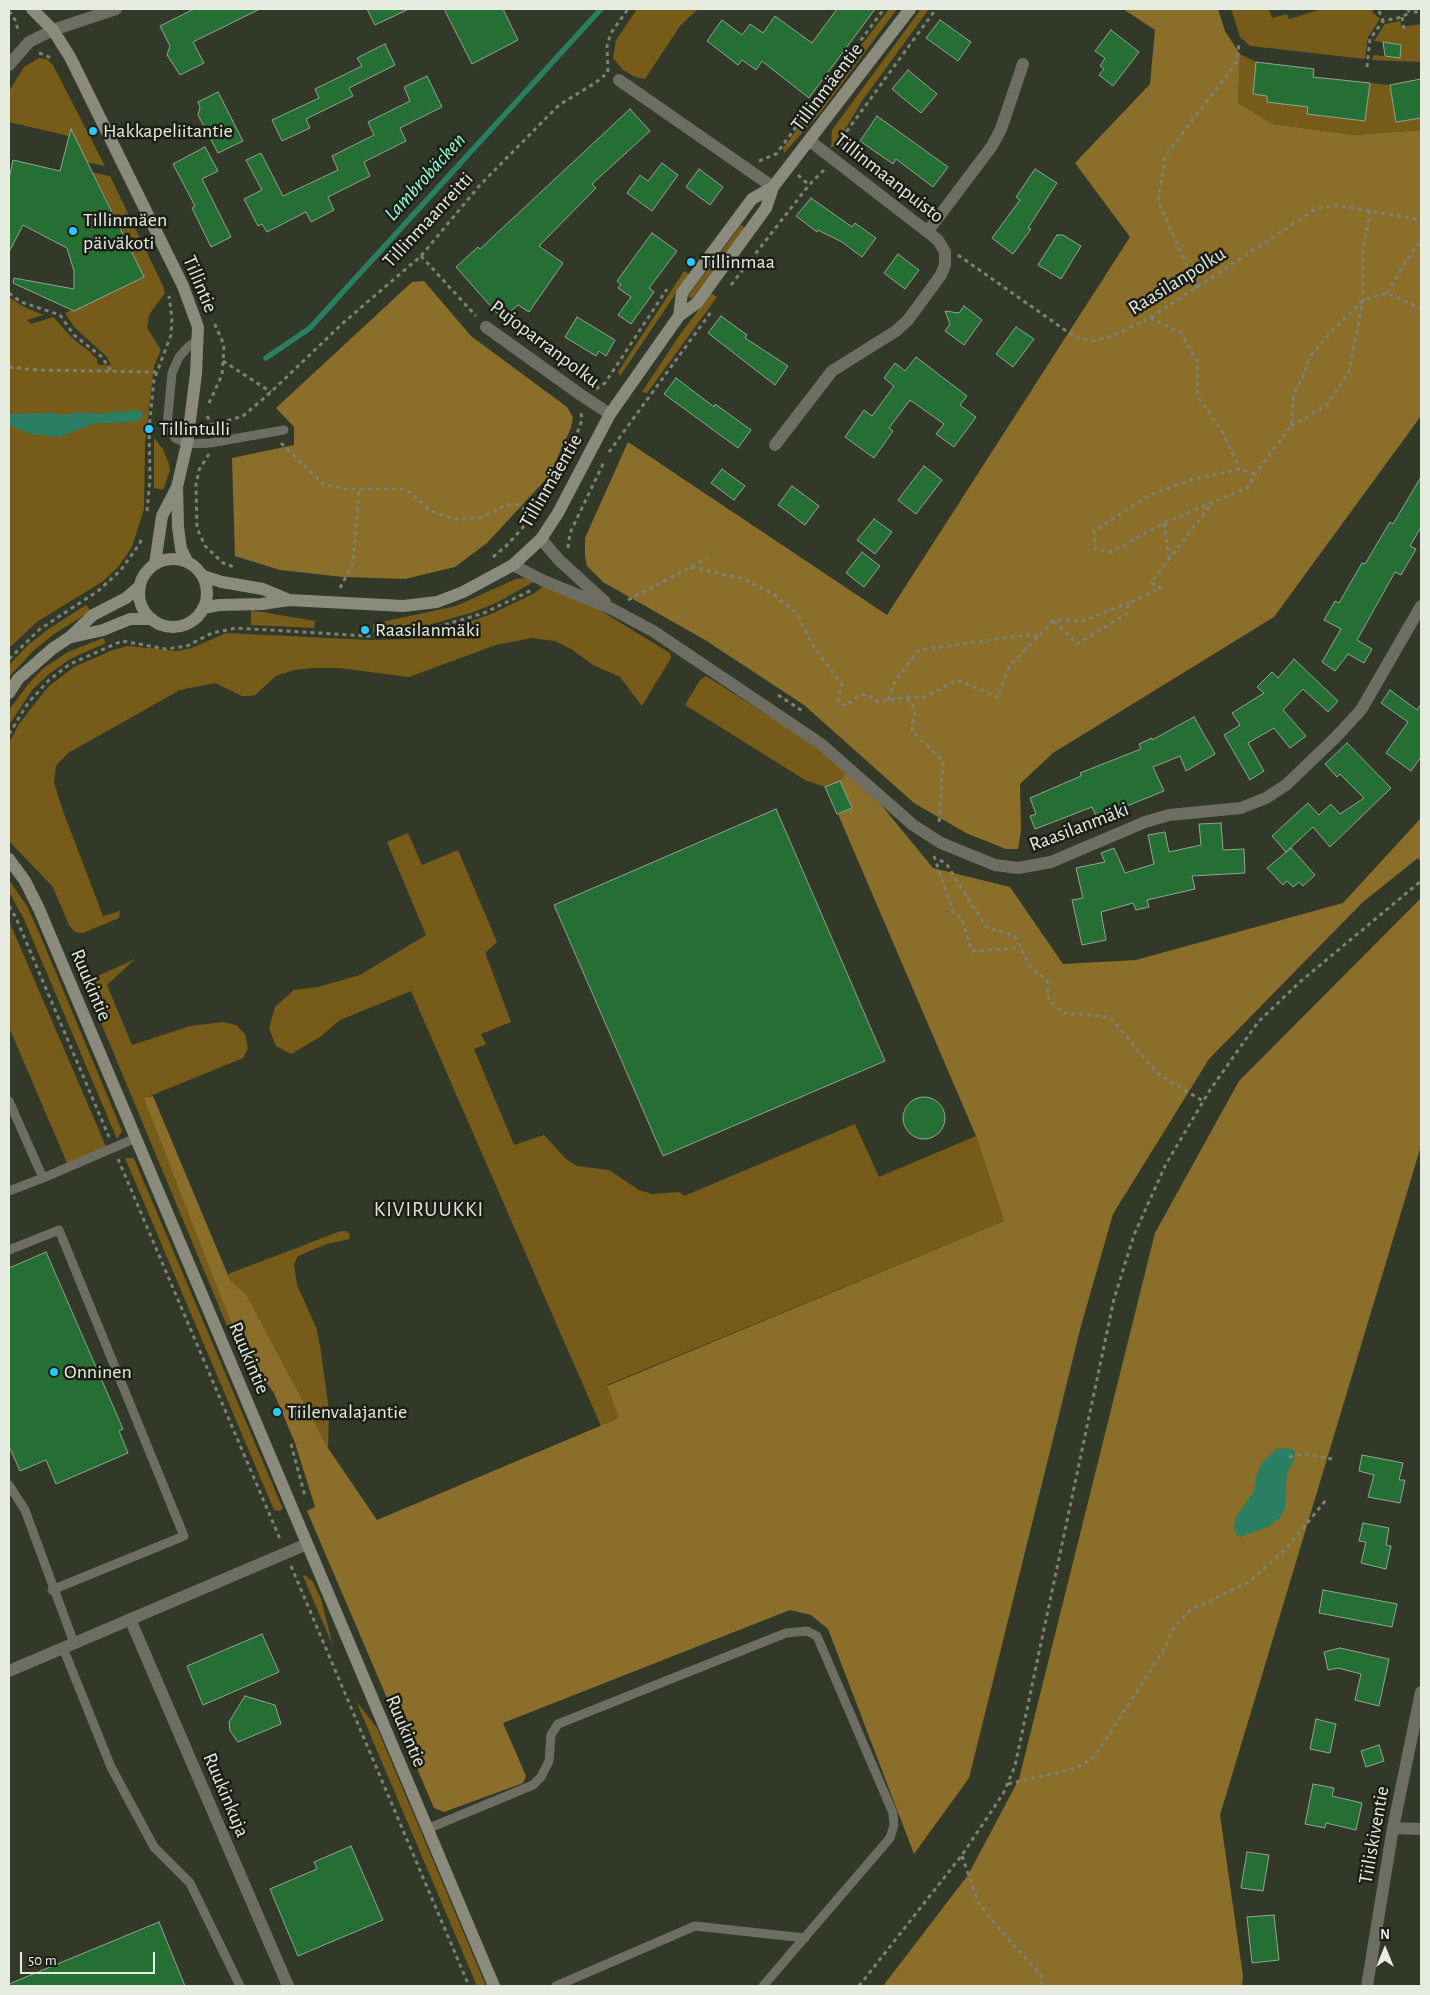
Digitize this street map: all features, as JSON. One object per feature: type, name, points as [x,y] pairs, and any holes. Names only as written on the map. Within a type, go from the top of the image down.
[{"type":"street","name":"Tillintie","points":[[32,9],[53,30],[70,57],[194,312],[198,340],[187,444],[177,487],[162,516],[154,564]]},
{"type":"street","points":[[9,65],[29,42],[53,30],[116,9]]},
{"type":"street","name":"Tillinmäentie","points":[[203,608],[219,605],[262,604],[289,600],[387,606],[437,602],[463,592],[513,565],[541,539],[610,414],[679,316],[697,303],[766,208],[773,187],[910,9]]},
{"type":"street","points":[[928,231],[1002,130],[1023,64]]},
{"type":"street","points":[[619,80],[773,187]]},
{"type":"street","name":"Tillinmaanpuisto","points":[[775,445],[832,372],[896,331],[908,320],[946,265],[945,252],[938,240],[810,141]]},
{"type":"street","name":"Tillinmäentie","points":[[679,316],[682,293],[752,199],[773,187]]},
{"type":"street","name":"Pujoparranpolku","points":[[486,326],[581,396],[610,414]]},
{"type":"street","name":"Tillintie","points":[[177,487],[178,527],[181,549],[187,561]]},
{"type":"street","name":"Raasilanmäki","points":[[541,539],[559,560],[612,609]]},
{"type":"street","points":[[9,693],[18,679],[36,662],[70,637],[94,615],[126,598],[140,586],[148,570],[154,564],[170,559],[187,561],[203,576],[207,592],[203,608],[191,621],[176,626],[159,623],[152,619],[141,604],[140,586]]},
{"type":"street","name":"Raasilanmäki","points":[[513,565],[612,609],[653,631],[821,744],[913,825],[940,843],[995,865],[1018,868],[1034,867],[1051,862],[1145,822],[1169,815],[1241,808],[1266,798],[1286,785],[1361,710],[1421,606]]},
{"type":"street","name":"Tillinmäentie","points":[[203,576],[222,582],[263,589],[289,600]]},
{"type":"street","points":[[70,637],[103,630],[130,619],[152,619]]},
{"type":"street","name":"Ruukintie","points":[[9,859],[25,881],[39,909],[494,1986]]},
{"type":"street","points":[[9,1671],[307,1544]]},
{"type":"street","name":"Ruukinkuja","points":[[130,1620],[288,1986]]},
{"type":"street","name":"Tiiliskiventie","points":[[1367,1986],[1393,1828],[1421,1692]]},
{"type":"street","points":[[1393,1828],[1421,1829]]},
{"type":"lane","points":[[198,340],[179,357],[172,373],[167,426],[175,438],[187,444],[210,443],[284,430]]},
{"type":"lane","points":[[9,1100],[43,1178]]},
{"type":"lane","points":[[9,1191],[136,1138]]},
{"type":"lane","points":[[9,1250],[60,1230],[184,1536],[52,1590]]},
{"type":"lane","points":[[9,1485],[24,1510],[52,1590],[68,1646],[111,1768],[154,1846],[190,1883],[240,1986]]},
{"type":"lane","points":[[427,1829],[533,1785],[541,1777],[548,1762],[551,1735],[558,1724],[786,1633],[807,1630],[817,1636],[893,1813],[894,1825],[890,1838],[763,1986]]},
{"type":"lane","points":[[556,1986],[695,1926],[805,1938]]},
{"type":"path","name":"Tillinmaanreitti","points":[[212,424],[243,416],[271,392],[343,323],[421,256],[480,184],[559,105],[595,83],[608,72],[607,46],[611,33],[628,9]]},
{"type":"path","points":[[727,290],[792,206],[842,147],[847,131],[936,9]]},
{"type":"path","points":[[1407,9],[1410,12]]},
{"type":"path","points":[[9,11],[15,20]]},
{"type":"path","points":[[1379,11],[1383,21]]},
{"type":"path","points":[[1367,67],[1370,39],[1383,21],[1402,17],[1410,12],[1421,12]]},
{"type":"path","points":[[1402,17],[1404,29]]},
{"type":"path","points":[[1196,288],[1158,201],[1165,156],[1238,62],[1238,44]]},
{"type":"path","name":"Raasilanpolku","points":[[962,255],[1075,337],[1093,341],[1112,336],[1150,318],[1316,208],[1335,205],[1421,220]]},
{"type":"path","points":[[1255,474],[1240,468],[1193,479],[1148,496],[1094,531],[1095,548],[1111,552],[1164,523],[1249,486],[1255,474],[1291,426],[1328,404],[1349,371],[1364,300],[1363,251],[1370,211]]},
{"type":"path","points":[[1387,293],[1415,248],[1421,243]]},
{"type":"path","name":"Pujoparranpolku","points":[[421,256],[486,326]]},
{"type":"path","points":[[9,292],[21,302],[60,315],[74,335],[102,357],[110,371]]},
{"type":"path","points":[[1291,426],[1294,393],[1304,375],[1309,358],[1364,300],[1387,293],[1421,308]]},
{"type":"path","points":[[571,554],[568,541],[570,533],[607,454],[716,306]]},
{"type":"path","points":[[146,518],[150,478],[149,429],[156,372],[167,349],[172,318]]},
{"type":"path","points":[[1150,318],[1181,333],[1197,361],[1198,397],[1221,429],[1240,468]]},
{"type":"path","points":[[223,361],[271,392]]},
{"type":"path","points":[[9,367],[37,370],[156,372]]},
{"type":"path","points":[[271,432],[323,484],[346,489],[403,489],[411,492],[429,510],[453,519],[480,518],[506,505],[517,504],[533,515]]},
{"type":"path","points":[[197,528],[196,485],[199,470],[208,457]]},
{"type":"path","points":[[340,589],[353,563],[359,489]]},
{"type":"path","points":[[691,566],[744,579],[774,594],[796,613],[814,647],[842,685],[838,701],[846,706],[860,694],[868,695],[878,702],[906,697],[923,698],[957,680],[998,696],[1009,667],[1054,620],[1083,621],[1161,588],[1151,583],[1212,502]]},
{"type":"path","points":[[1164,523],[1169,559]]},
{"type":"path","points":[[9,659],[40,628],[98,591],[121,570],[140,544],[143,535]]},
{"type":"path","points":[[635,606],[627,601],[708,558]]},
{"type":"path","points":[[9,734],[28,703],[50,680],[70,664],[122,641],[166,649],[187,646],[212,633],[236,628],[384,637],[417,633],[484,613],[530,592]]},
{"type":"path","points":[[1054,620],[1077,644],[1126,614],[1129,603]]},
{"type":"path","points":[[888,700],[895,681],[919,650],[1027,635],[1038,637]]},
{"type":"path","points":[[776,694],[809,716]]},
{"type":"path","points":[[906,697],[914,709],[912,731],[943,761],[940,824]]},
{"type":"path","points":[[932,819],[947,828]]},
{"type":"path","points":[[940,843],[934,856],[953,912],[962,919],[972,950],[1020,948]]},
{"type":"path","points":[[934,856],[947,865],[987,928],[1014,935],[1032,969],[1047,980],[1049,1002],[1064,1014],[1110,1017],[1158,1074],[1203,1101]]},
{"type":"path","points":[[859,1986],[962,1855],[1003,1794],[1015,1766],[1114,1299],[1134,1235],[1166,1164],[1203,1101],[1258,1022],[1301,980],[1421,881]]},
{"type":"path","points":[[9,906],[16,918],[114,1148],[469,1986]]},
{"type":"path","points":[[291,1444],[307,1504]]},
{"type":"path","points":[[1288,1457],[1305,1454],[1332,1459]]},
{"type":"path","points":[[1008,1784],[1077,1768],[1095,1756],[1160,1656],[1175,1626],[1190,1610],[1249,1582],[1285,1550],[1326,1500]]},
{"type":"path","points":[[962,1855],[978,1902],[1006,1937],[1041,1974],[1042,1986]]},
{"type":"shaded area","points":[[637,9],[698,9],[680,26],[645,79],[635,77],[623,70],[613,58],[616,40]]},
{"type":"shaded area","points":[[889,9],[897,9],[821,112],[784,153],[783,148]]},
{"type":"shaded area","points":[[921,9],[929,9],[862,101],[835,146],[831,148],[832,130]]},
{"type":"shaded area","points":[[1123,9],[1218,9],[1225,31],[1240,54],[1238,103],[1273,124],[1354,135],[1421,130],[1421,416],[1274,617],[1053,753],[1020,784],[1021,830],[1018,849],[1006,849],[966,833],[914,803],[804,705],[705,640],[603,582],[587,566],[585,538],[628,442],[887,615],[1130,237],[1075,163],[1150,84],[1155,30]]},
{"type":"shaded area","points":[[1231,9],[1269,9],[1272,18],[1287,14],[1289,19],[1322,9],[1374,9],[1372,12],[1380,19],[1368,37],[1365,59],[1250,46],[1240,37]]},
{"type":"shaded area","points":[[1400,21],[1402,27],[1421,24],[1421,62],[1372,60],[1373,55],[1400,58],[1401,45],[1374,41],[1385,24]]},
{"type":"shaded area","points":[[1240,54],[1256,62],[1253,94],[1267,96],[1267,102],[1308,107],[1307,114],[1365,121],[1370,83],[1390,85],[1396,122],[1421,118],[1421,130],[1354,135],[1273,124],[1238,103]]},
{"type":"shaded area","points":[[39,58],[47,59],[53,65],[105,166],[85,162],[71,130],[69,136],[9,122],[9,91],[24,67]]},
{"type":"shaded area","points":[[62,166],[110,176],[165,293],[149,315],[147,328],[161,350],[154,366],[145,444],[144,509],[132,547],[118,567],[102,582],[38,621],[9,648],[9,297],[22,306],[43,315],[27,320],[31,324],[53,317],[73,339],[97,359],[98,365],[111,365],[106,356],[75,328],[65,313],[144,277],[97,180],[61,171]]},
{"type":"shaded area","points":[[741,225],[745,228],[692,299],[688,296]]},
{"type":"shaded area","points":[[684,271],[689,274],[620,376],[618,372]]},
{"type":"shaded area","points":[[424,281],[471,336],[567,407],[573,417],[571,428],[549,476],[487,543],[455,567],[405,579],[343,577],[280,570],[235,556],[232,458],[294,445],[294,427],[276,408],[412,282]]},
{"type":"shaded area","points":[[711,293],[717,297],[647,393],[642,392],[679,336]]},
{"type":"shaded area","points":[[137,410],[142,412],[143,416],[139,421],[93,424],[60,437],[30,434],[9,425],[9,414],[53,413],[61,415],[83,412],[96,414]]},
{"type":"shaded area","points":[[154,438],[163,449],[169,464],[170,470],[163,490],[154,488]]},
{"type":"shaded area","points":[[526,578],[535,581],[498,602],[474,612],[415,629],[373,633],[373,624],[456,606],[516,579]]},
{"type":"shaded area","points":[[546,584],[583,600],[670,653],[671,658],[642,706],[620,677],[593,665],[571,649],[555,641],[531,638],[496,645],[409,677],[339,668],[313,668],[294,670],[276,676],[255,695],[249,696],[242,696],[215,683],[180,690],[68,753],[56,766],[54,783],[103,916],[120,911],[119,918],[83,933],[75,932],[69,925],[53,887],[9,841],[9,743],[19,724],[48,687],[74,667],[113,650],[128,646],[177,651],[192,648],[226,633],[370,640],[408,639],[436,633],[489,615],[533,594]]},
{"type":"shaded area","points":[[86,605],[91,611],[54,634],[33,651],[9,677],[9,665],[29,644]]},
{"type":"shaded area","points":[[251,610],[315,621],[314,628],[251,625]]},
{"type":"shaded area","points":[[103,638],[106,643],[70,659],[49,674],[33,689],[9,725],[9,710],[29,683],[45,667],[68,652]]},
{"type":"shaded area","points":[[706,676],[821,749],[847,772],[840,781],[825,787],[805,780],[685,705],[700,680]]},
{"type":"shaded area","points":[[847,772],[878,801],[933,868],[1010,887],[1063,964],[1136,960],[1343,903],[1421,818],[1421,862],[1418,858],[1363,902],[1209,1059],[1113,1214],[1081,1326],[969,1778],[914,1854],[828,1629],[811,1615],[790,1610],[503,1723],[526,1776],[523,1783],[444,1812],[434,1808],[307,1511],[315,1507],[295,1443],[274,1393],[248,1357],[227,1313],[144,1098],[153,1096],[230,1280],[246,1294],[328,1448],[377,1520],[619,1418],[607,1386],[1004,1221],[976,1136],[838,814],[852,808],[840,781]]},
{"type":"shaded area","points":[[408,833],[422,865],[458,850],[497,942],[486,952],[486,955],[511,1022],[481,1034],[486,1044],[474,1049],[514,1145],[544,1135],[566,1159],[577,1166],[609,1170],[639,1190],[652,1194],[680,1192],[684,1196],[855,1124],[879,1177],[976,1136],[1004,1221],[607,1385],[620,1418],[601,1426],[411,991],[340,1020],[320,1037],[291,1054],[276,1046],[269,1028],[275,1007],[294,990],[318,987],[360,975],[426,935],[387,842]]},
{"type":"shaded area","points":[[9,880],[27,906],[41,937],[122,1131],[117,1139],[24,919],[9,892]]},
{"type":"shaded area","points":[[1421,898],[1421,1146],[1220,1815],[1243,1976],[1242,1986],[883,1986],[968,1875],[1019,1779],[1155,1233],[1239,1081]]},
{"type":"shaded area","points":[[9,921],[107,1149],[67,1163],[9,1027]]},
{"type":"shaded area","points":[[135,959],[107,985],[132,1045],[190,1026],[223,1022],[236,1025],[245,1034],[248,1048],[243,1058],[145,1098],[227,1313],[248,1357],[242,1362],[87,989],[91,979]]},
{"type":"shaded area","points":[[125,1158],[133,1158],[135,1161],[283,1509],[279,1511],[274,1510]]},
{"type":"shaded area","points":[[341,1231],[347,1231],[350,1235],[349,1239],[327,1244],[298,1256],[294,1264],[297,1285],[316,1327],[320,1345],[329,1411],[328,1448],[246,1294],[230,1280],[228,1274]]},
{"type":"shaded area","points":[[1287,1448],[1295,1451],[1294,1460],[1287,1473],[1285,1508],[1279,1519],[1270,1526],[1240,1537],[1234,1531],[1235,1519],[1255,1489],[1256,1477],[1261,1464],[1276,1449]]},
{"type":"shaded area","points":[[305,1575],[313,1582],[321,1599],[333,1646],[303,1576]]},
{"type":"shaded area","points":[[356,1701],[377,1728],[486,1986],[477,1986]]},
{"type":"building","points":[[194,9],[260,9],[193,42],[204,63],[180,75],[167,55],[170,46],[160,26]]},
{"type":"building","points":[[367,9],[409,9],[375,25]]},
{"type":"building","points":[[444,9],[503,9],[518,40],[472,64]]},
{"type":"building","points":[[837,9],[875,9],[809,98],[762,61],[756,70],[742,60],[738,65],[707,41],[722,20],[742,35],[750,24],[763,33],[775,16],[812,43]]},
{"type":"building","points":[[940,20],[971,42],[958,61],[926,38]]},
{"type":"building","points":[[1111,30],[1139,52],[1113,86],[1099,75],[1104,69],[1100,66],[1105,58],[1095,51]]},
{"type":"building","points":[[1383,42],[1401,45],[1400,58],[1385,56]]},
{"type":"building","points":[[385,44],[395,65],[349,88],[353,96],[306,119],[310,128],[282,141],[272,120],[319,98],[315,89],[362,66],[357,58]]},
{"type":"building","points":[[1256,62],[1314,69],[1313,77],[1370,83],[1365,121],[1307,114],[1308,107],[1267,102],[1267,96],[1253,94]]},
{"type":"building","points":[[908,70],[937,94],[921,113],[892,89]]},
{"type":"building","points":[[427,76],[442,107],[400,128],[406,141],[364,162],[370,176],[328,197],[334,210],[311,222],[306,212],[267,232],[262,224],[258,226],[244,199],[262,190],[246,160],[261,153],[283,196],[338,170],[332,156],[374,135],[368,122],[410,101],[404,87]]},
{"type":"building","points":[[1421,79],[1421,118],[1396,122],[1390,85]]},
{"type":"building","points":[[218,92],[243,141],[218,153],[198,115],[200,107],[198,102]]},
{"type":"building","points":[[630,109],[650,131],[592,184],[596,188],[539,246],[563,263],[529,312],[518,305],[502,319],[456,267],[478,247],[480,249]]},
{"type":"building","points":[[877,116],[948,167],[933,187],[896,159],[893,164],[860,141]]},
{"type":"building","points":[[71,129],[144,277],[74,311],[13,283],[14,278],[74,289],[74,271],[67,248],[23,225],[9,252],[9,179],[13,160],[60,171]]},
{"type":"building","points":[[205,147],[218,171],[202,179],[231,237],[211,247],[192,208],[195,206],[173,164]]},
{"type":"building","points":[[662,163],[678,175],[652,211],[627,193],[640,175],[648,181]]},
{"type":"building","points":[[699,169],[723,187],[710,205],[686,187]]},
{"type":"building","points":[[1035,169],[1057,183],[1028,228],[1031,229],[1013,254],[992,238],[1020,200],[1016,197]]},
{"type":"building","points":[[811,198],[852,227],[855,223],[876,238],[862,257],[842,242],[818,230],[817,232],[796,216]]},
{"type":"building","points":[[652,233],[677,251],[649,288],[654,292],[631,324],[618,315],[631,297],[618,288],[621,284],[617,281]]},
{"type":"building","points":[[1057,235],[1063,235],[1081,246],[1061,279],[1038,265]]},
{"type":"building","points":[[898,254],[919,270],[905,289],[884,273]]},
{"type":"building","points":[[964,306],[982,320],[964,345],[945,331],[950,324],[945,311],[959,313]]},
{"type":"building","points":[[721,316],[747,335],[745,338],[788,366],[775,385],[708,333]]},
{"type":"building","points":[[577,317],[615,340],[606,356],[599,351],[596,356],[565,337]]},
{"type":"building","points":[[1016,327],[1034,339],[1013,367],[996,354]]},
{"type":"building","points":[[916,357],[967,396],[960,405],[976,417],[954,447],[936,434],[944,424],[910,400],[889,428],[893,431],[874,458],[845,437],[864,410],[872,416],[894,386],[884,378],[895,363],[905,371]]},
{"type":"building","points":[[676,378],[714,407],[715,404],[751,430],[738,448],[664,394]]},
{"type":"building","points":[[924,466],[942,480],[916,514],[898,500]]},
{"type":"building","points":[[722,469],[745,486],[734,500],[711,483]]},
{"type":"building","points":[[1421,477],[1421,527],[1410,546],[1416,549],[1401,575],[1395,572],[1357,640],[1372,649],[1364,663],[1348,654],[1335,671],[1322,662],[1341,629],[1324,620],[1335,601],[1339,603],[1362,563],[1365,564],[1390,522],[1393,524]]},
{"type":"building","points":[[792,486],[819,506],[805,525],[778,505]]},
{"type":"building","points":[[874,519],[892,532],[875,554],[857,540]]},
{"type":"building","points":[[862,552],[880,566],[864,587],[846,573]]},
{"type":"building","points":[[1294,659],[1338,701],[1328,712],[1303,689],[1283,710],[1306,736],[1290,748],[1274,728],[1248,743],[1264,771],[1250,780],[1224,735],[1240,725],[1232,713],[1264,693],[1257,687],[1272,672],[1278,678]]},
{"type":"building","points":[[1390,690],[1417,710],[1421,704],[1421,757],[1411,771],[1386,753],[1408,722],[1381,703]]},
{"type":"building","points":[[1194,717],[1215,754],[1186,771],[1180,756],[1153,767],[1164,791],[1097,818],[1092,807],[1035,829],[1030,816],[1036,814],[1030,798],[1081,776],[1080,773],[1141,749],[1139,744],[1152,738],[1152,740]]},
{"type":"building","points":[[1347,743],[1391,788],[1330,847],[1313,827],[1286,852],[1272,836],[1308,803],[1319,815],[1331,804],[1340,814],[1364,798],[1340,774],[1337,777],[1325,764]]},
{"type":"building","points":[[840,781],[852,808],[837,814],[825,787]]},
{"type":"building","points":[[776,809],[885,1061],[663,1156],[554,905]]},
{"type":"building","points":[[1221,823],[1223,850],[1244,849],[1245,873],[1192,876],[1195,889],[1147,900],[1149,907],[1136,910],[1133,903],[1101,912],[1106,940],[1082,945],[1072,900],[1083,898],[1076,868],[1105,862],[1101,853],[1114,848],[1125,873],[1154,864],[1148,835],[1165,832],[1169,852],[1201,845],[1199,824]]},
{"type":"building","points":[[1291,848],[1315,875],[1303,886],[1299,882],[1293,887],[1287,881],[1283,885],[1267,868]]},
{"type":"building","points":[[924,1097],[939,1103],[945,1118],[939,1133],[924,1139],[909,1133],[903,1118],[909,1103]]},
{"type":"building","name":"Onninen","points":[[46,1252],[123,1429],[119,1431],[128,1453],[56,1484],[46,1460],[20,1471],[9,1446],[9,1268]]},
{"type":"building","points":[[1362,1455],[1403,1463],[1399,1480],[1405,1480],[1400,1503],[1368,1497],[1374,1475],[1359,1471]]},
{"type":"building","points":[[1363,1523],[1389,1528],[1386,1545],[1391,1546],[1386,1569],[1361,1563],[1366,1542],[1359,1541]]},
{"type":"building","points":[[1323,1590],[1397,1604],[1392,1627],[1319,1613]]},
{"type":"building","points":[[262,1634],[279,1672],[203,1705],[187,1666]]},
{"type":"building","points":[[1340,1648],[1389,1659],[1379,1706],[1355,1700],[1361,1674],[1338,1668],[1328,1670],[1324,1652]]},
{"type":"building","points":[[245,1696],[275,1705],[281,1724],[238,1742],[230,1731],[229,1722]]},
{"type":"building","points":[[1316,1719],[1336,1724],[1330,1753],[1310,1749]]},
{"type":"building","points":[[1379,1745],[1384,1761],[1366,1767],[1361,1751]]},
{"type":"building","points":[[1313,1784],[1334,1788],[1332,1796],[1362,1803],[1356,1830],[1326,1823],[1325,1828],[1305,1824]]},
{"type":"building","points":[[351,1846],[383,1920],[298,1956],[270,1889],[317,1869],[314,1862]]},
{"type":"building","points":[[1247,1852],[1269,1855],[1263,1891],[1241,1888]]},
{"type":"building","points":[[1274,1915],[1279,1960],[1252,1963],[1247,1917]]},
{"type":"building","points":[[159,1922],[185,1986],[9,1986],[9,1984]]},
{"type":"waterway","name":"Lambrobäcken","points":[[266,358],[310,328],[601,9]]},
{"type":"place","name":"Hakkapeliitantie","points":[[93,131]]},
{"type":"place","name":"Tillinmäen päiväkoti","points":[[73,231]]},
{"type":"place","name":"Tillinmaa","points":[[691,262]]},
{"type":"place","name":"Tillintulli","points":[[149,429]]},
{"type":"place","name":"Raasilanmäki","points":[[365,630]]},
{"type":"place","name":"Onninen","points":[[54,1372]]},
{"type":"place","name":"Tiilenvalajantie","points":[[277,1412]]},
{"type":"district","name":"KIVIRUUKKI","points":[[429,1210]]}]
